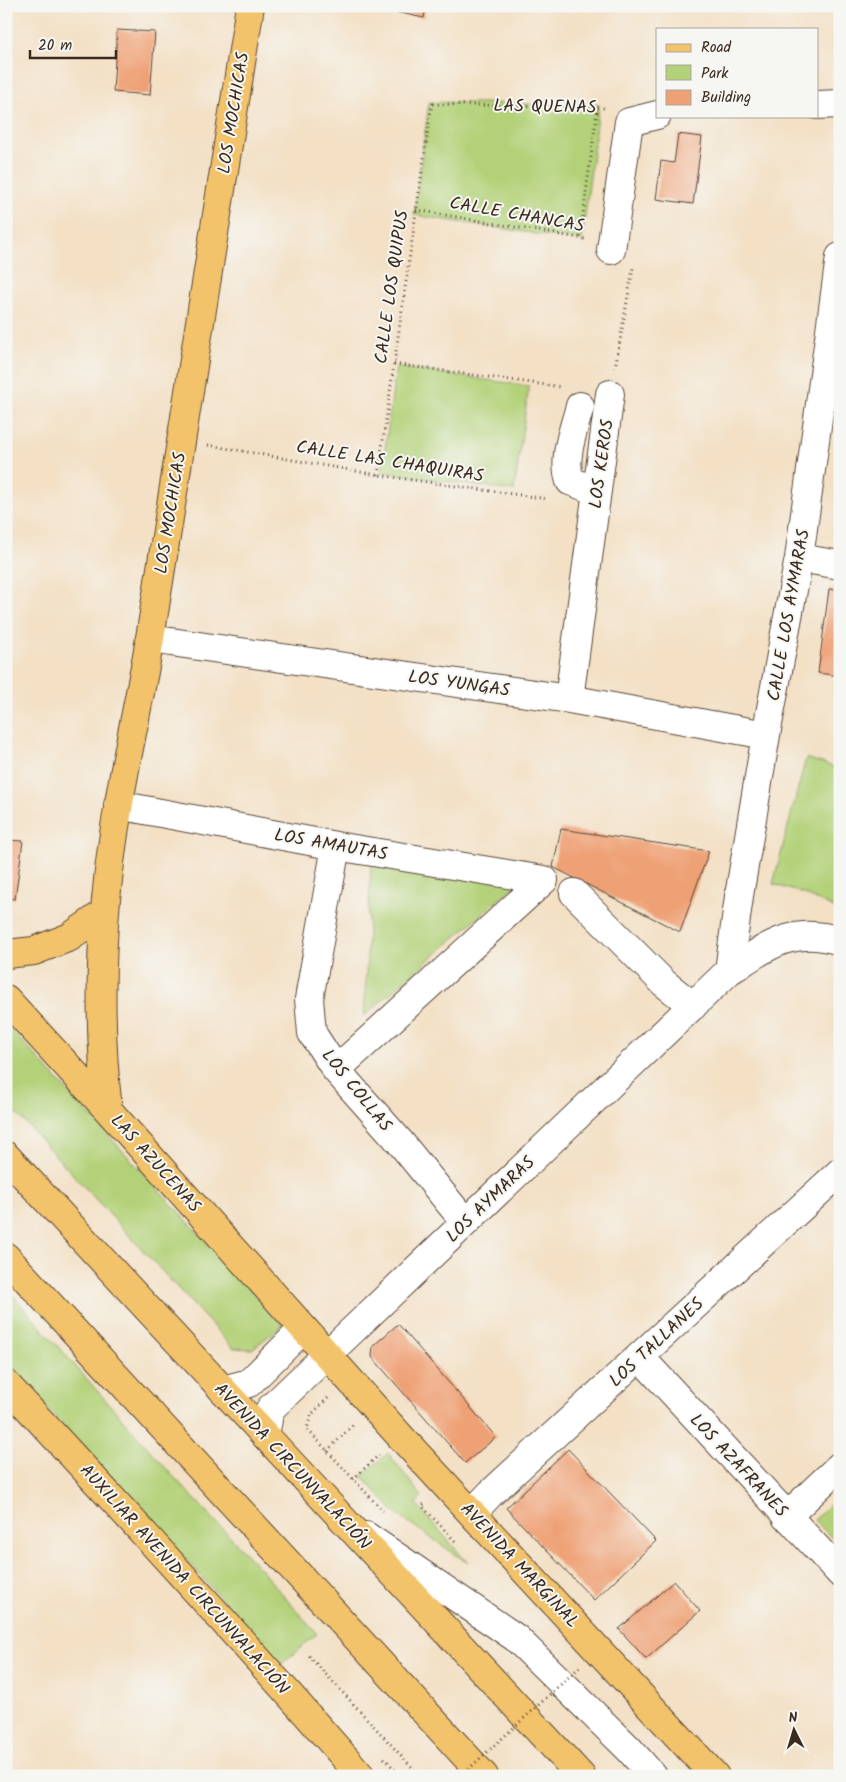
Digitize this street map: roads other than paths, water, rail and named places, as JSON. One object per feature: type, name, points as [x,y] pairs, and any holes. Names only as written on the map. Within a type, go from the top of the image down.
[{"type":"main road","name":"LOS MOCHICAS","points":[[108,1110],[101,1034],[104,913],[118,805],[150,639],[250,6]]},
{"type":"main road","points":[[6,954],[34,951],[70,937],[104,913]]},
{"type":"main road","name":"LAS AZUCENAS","points":[[6,999],[326,1354]]},
{"type":"main road","name":"AVENIDA CIRCUNVALACIÓN","points":[[6,1156],[581,1776]]},
{"type":"main road","points":[[6,1256],[484,1776]]},
{"type":"main road","name":"AVENIDA MARGINAL","points":[[326,1354],[715,1776]]},
{"type":"main road","name":"AUXILIAR AVENIDA CIRCUNVALACIÓN","points":[[6,1384],[278,1681],[361,1776]]},
{"type":"street","points":[[818,105],[840,104]]},
{"type":"street","points":[[611,250],[629,122],[656,116]]},
{"type":"street","name":"CALLE LOS AYMARAS","points":[[729,971],[739,896],[766,735],[833,360],[840,257]]},
{"type":"street","name":"LOS KEROS","points":[[569,699],[610,394]]},
{"type":"street","points":[[571,397],[567,472],[570,480],[597,492]]},
{"type":"street","points":[[799,558],[840,565]]},
{"type":"street","name":"LOS YUNGAS","points":[[150,639],[569,699],[766,735]]},
{"type":"street","name":"LOS AMAUTAS","points":[[118,805],[336,846],[544,880],[336,1070]]},
{"type":"street","name":"LOS COLLAS","points":[[336,846],[309,999],[312,1033],[336,1070],[400,1142],[465,1222]]},
{"type":"street","points":[[574,893],[664,983],[693,1006]]},
{"type":"street","name":"LOS AYMARAS","points":[[265,1435],[270,1409],[729,971],[765,948],[790,937],[824,936],[840,941]]},
{"type":"street","name":"LOS TALLANES","points":[[472,1513],[491,1493],[840,1172]]},
{"type":"street","points":[[223,1390],[249,1383],[303,1329]]},
{"type":"street","name":"LOS AZAFRANES","points":[[640,1357],[786,1517],[840,1573]]},
{"type":"street","points":[[786,1517],[840,1466]]},
{"type":"street","points":[[345,1521],[516,1638],[629,1749],[653,1776]]}]
